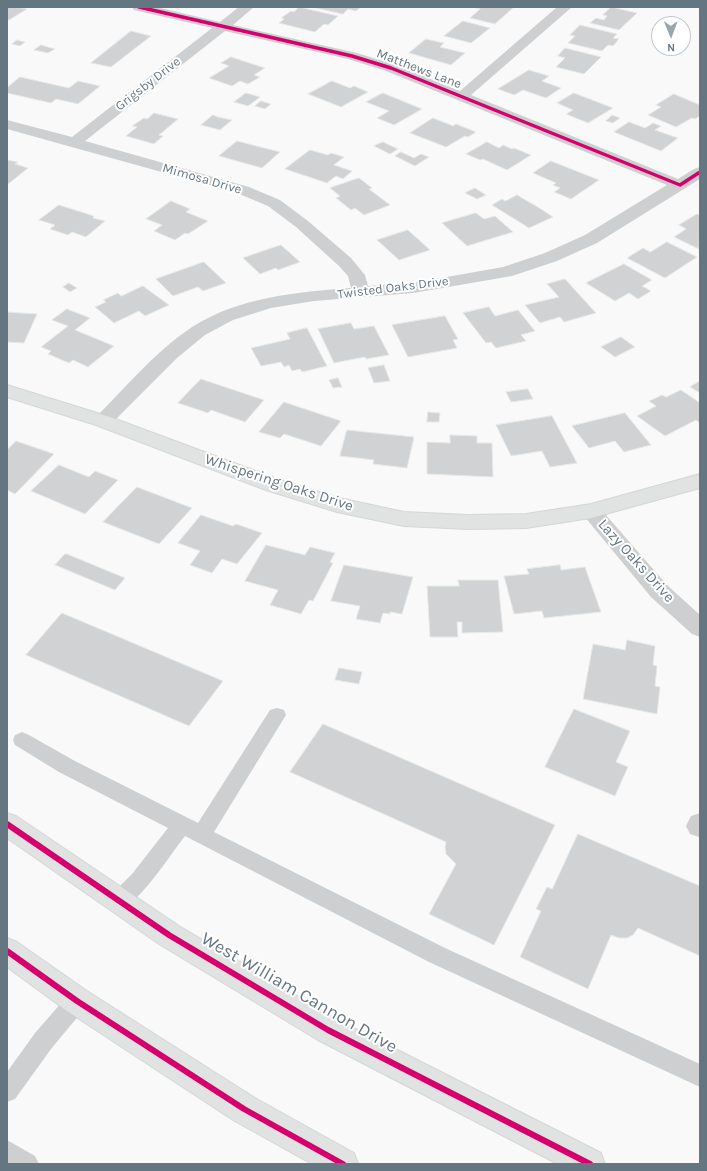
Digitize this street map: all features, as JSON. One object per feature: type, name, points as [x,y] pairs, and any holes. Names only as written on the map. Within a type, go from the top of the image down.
[{"type":"main road","name":"Whispering Oaks Drive","points":[[7,391],[102,421],[280,487],[337,505],[404,519],[469,522],[526,521],[591,511],[700,481]]},
{"type":"main road","name":"West William Cannon Drive","points":[[7,824],[169,935],[328,1030],[590,1164]]},
{"type":"main road","points":[[7,951],[77,1000],[244,1109],[343,1164]]},
{"type":"street","name":"Matthews Lane","points":[[139,7],[352,56],[391,68],[680,185]]},
{"type":"street","name":"Grigsby Drive","points":[[75,142],[247,7]]},
{"type":"street","points":[[461,97],[565,7]]},
{"type":"street","name":"Mimosa Drive","points":[[7,124],[242,190],[274,203],[302,224],[345,262],[356,275],[361,292]]},
{"type":"street","name":"Twisted Oaks Drive","points":[[102,421],[170,354],[198,331],[227,316],[268,303],[314,296],[413,288],[499,273],[551,257],[591,240],[700,172]]},
{"type":"street","name":"Lazy Oaks Drive","points":[[591,511],[659,591],[700,628]]},
{"type":"lane","points":[[201,835],[277,715]]},
{"type":"lane","points":[[22,740],[66,766],[436,955],[700,1076]]},
{"type":"lane","points":[[119,901],[139,880],[182,825]]},
{"type":"lane","points":[[7,1091],[43,1041],[77,1000]]},
{"type":"lane","points":[[7,1152],[27,1164]]},
{"type":"building","points":[[7,7],[17,7],[27,9],[7,20]]},
{"type":"building","points":[[299,7],[338,16],[328,25],[324,24],[315,32],[279,23],[284,19],[281,18],[291,11],[294,12]]},
{"type":"building","points":[[312,7],[361,7],[356,11],[348,9],[343,14]]},
{"type":"building","points":[[473,7],[514,7],[495,24],[470,18],[480,9]]},
{"type":"building","points":[[611,7],[637,13],[619,30],[590,23],[596,18],[604,20],[607,16],[603,15]]},
{"type":"building","points":[[463,21],[490,28],[471,43],[444,36]]},
{"type":"building","points":[[580,25],[617,34],[613,38],[619,39],[613,46],[608,45],[602,51],[568,43],[575,36],[570,35]]},
{"type":"building","points":[[131,31],[151,36],[111,67],[91,63]]},
{"type":"building","points":[[426,39],[444,43],[440,47],[465,53],[451,65],[409,53]]},
{"type":"building","points":[[17,40],[25,42],[20,46],[12,44]]},
{"type":"building","points":[[41,45],[55,49],[48,53],[34,50]]},
{"type":"building","points":[[565,48],[601,57],[584,74],[556,67],[565,58],[558,56]]},
{"type":"building","points":[[231,57],[265,68],[254,75],[260,77],[248,84],[240,81],[232,86],[209,78],[229,66],[221,63]]},
{"type":"building","points":[[529,70],[549,76],[542,81],[561,88],[546,98],[523,90],[514,95],[498,89]]},
{"type":"building","points":[[20,77],[69,88],[78,81],[100,86],[78,104],[56,99],[51,103],[7,93],[7,88]]},
{"type":"building","points":[[332,81],[350,88],[354,86],[368,92],[341,107],[308,94]]},
{"type":"building","points":[[246,93],[260,97],[248,106],[234,102]]},
{"type":"building","points":[[383,93],[422,109],[394,125],[377,118],[389,111],[366,102]]},
{"type":"building","points":[[574,93],[613,108],[588,123],[566,114],[573,110],[557,103]]},
{"type":"building","points":[[674,94],[700,105],[700,116],[695,119],[692,118],[676,127],[648,115],[661,107],[656,105]]},
{"type":"building","points":[[261,101],[271,104],[265,109],[255,106]]},
{"type":"building","points":[[154,113],[178,119],[159,135],[163,136],[154,144],[126,136],[137,127],[132,126],[144,118],[147,119]]},
{"type":"building","points":[[213,115],[232,120],[220,130],[201,125]]},
{"type":"building","points":[[612,115],[620,118],[613,123],[606,121]]},
{"type":"building","points":[[433,118],[453,126],[456,124],[476,132],[468,137],[465,136],[446,147],[410,133]]},
{"type":"building","points":[[629,122],[645,128],[653,123],[661,126],[655,130],[678,138],[661,151],[614,132]]},
{"type":"building","points":[[237,141],[280,152],[262,168],[219,156]]},
{"type":"building","points":[[383,142],[398,149],[390,154],[374,146]]},
{"type":"building","points":[[487,142],[499,148],[503,145],[531,155],[507,170],[483,159],[480,160],[466,154]]},
{"type":"building","points":[[310,150],[328,155],[331,153],[344,157],[334,165],[352,171],[343,179],[336,176],[327,183],[285,169]]},
{"type":"building","points":[[401,152],[414,158],[421,154],[429,157],[415,166],[395,156]]},
{"type":"building","points":[[7,160],[18,162],[15,164],[28,168],[7,185]]},
{"type":"building","points":[[551,161],[599,180],[571,199],[554,192],[560,188],[553,185],[556,183],[533,173]]},
{"type":"building","points":[[359,178],[372,188],[369,189],[390,205],[364,215],[355,208],[351,210],[336,198],[340,196],[330,188]]},
{"type":"building","points":[[475,188],[486,195],[477,199],[465,193]]},
{"type":"building","points":[[517,195],[553,217],[529,228],[492,205],[502,199],[505,201]]},
{"type":"building","points":[[171,201],[190,209],[186,212],[208,221],[188,234],[185,233],[175,240],[154,231],[162,225],[146,219]]},
{"type":"building","points":[[59,205],[105,221],[86,237],[72,232],[68,235],[50,229],[55,225],[39,220]]},
{"type":"building","points":[[476,213],[484,219],[495,216],[513,232],[467,246],[442,223]]},
{"type":"building","points":[[697,214],[700,215],[699,249],[674,237],[686,229],[679,225]]},
{"type":"building","points":[[408,230],[430,250],[399,260],[377,240]]},
{"type":"building","points":[[667,242],[697,257],[665,278],[627,258],[643,248],[650,252]]},
{"type":"building","points":[[281,245],[300,262],[278,270],[276,268],[260,274],[243,258]]},
{"type":"building","points":[[204,262],[226,283],[203,291],[198,287],[173,296],[156,279]]},
{"type":"building","points":[[624,264],[652,280],[642,286],[651,291],[638,299],[629,293],[615,301],[586,283]]},
{"type":"building","points":[[565,279],[596,313],[564,322],[560,317],[540,323],[525,305],[559,297],[547,284]]},
{"type":"building","points":[[69,283],[77,288],[70,292],[63,287]]},
{"type":"building","points":[[143,286],[169,305],[145,316],[139,311],[114,323],[95,307],[106,302],[103,300],[118,293],[121,296]]},
{"type":"building","points":[[489,307],[495,316],[518,310],[535,331],[521,335],[526,341],[496,348],[491,342],[486,343],[463,313]]},
{"type":"building","points":[[67,309],[90,318],[75,330],[114,346],[88,367],[73,360],[69,363],[48,354],[51,351],[41,347],[68,326],[52,320]]},
{"type":"building","points":[[7,312],[37,314],[24,343],[7,342]]},
{"type":"building","points":[[445,316],[458,339],[453,340],[457,348],[408,357],[392,325]]},
{"type":"building","points":[[351,323],[354,329],[374,326],[389,355],[366,359],[365,357],[334,363],[318,329]]},
{"type":"building","points":[[307,328],[327,366],[302,372],[300,369],[292,371],[289,365],[284,367],[281,362],[261,366],[251,348],[290,339],[287,333]]},
{"type":"building","points":[[621,337],[635,347],[615,357],[601,347]]},
{"type":"building","points":[[384,365],[390,381],[374,383],[368,368]]},
{"type":"building","points":[[338,378],[342,387],[333,388],[329,380]]},
{"type":"building","points":[[201,379],[264,400],[245,422],[211,410],[208,413],[178,403]]},
{"type":"building","points":[[700,381],[700,393],[690,387]]},
{"type":"building","points":[[528,389],[533,399],[511,402],[506,392]]},
{"type":"building","points":[[681,390],[700,403],[700,423],[696,420],[665,436],[637,416],[656,406],[649,401],[662,395],[666,397]]},
{"type":"building","points":[[284,402],[341,421],[321,446],[284,434],[280,438],[259,432]]},
{"type":"building","points":[[428,412],[440,413],[439,422],[427,422]]},
{"type":"building","points":[[625,413],[651,445],[624,452],[615,441],[589,448],[572,426]]},
{"type":"building","points":[[552,416],[577,463],[550,467],[542,451],[511,456],[496,425]]},
{"type":"building","points":[[347,430],[414,437],[407,468],[373,464],[374,460],[340,456]]},
{"type":"building","points":[[450,435],[477,436],[477,443],[492,443],[493,477],[427,474],[427,442],[450,443]]},
{"type":"building","points":[[16,441],[54,454],[15,494],[7,490],[7,450]]},
{"type":"building","points":[[59,465],[89,477],[95,471],[118,480],[85,514],[31,491]]},
{"type":"building","points":[[137,487],[192,508],[159,544],[103,522]]},
{"type":"building","points":[[201,515],[233,526],[236,524],[262,533],[237,564],[222,559],[212,573],[190,565],[200,551],[178,543]]},
{"type":"building","points":[[266,545],[305,555],[310,547],[335,553],[330,562],[333,563],[313,601],[309,600],[301,614],[270,605],[278,590],[245,581]]},
{"type":"building","points":[[65,554],[125,578],[115,590],[55,565]]},
{"type":"building","points":[[344,565],[413,577],[402,614],[390,612],[390,614],[383,613],[380,623],[356,619],[360,606],[331,601]]},
{"type":"building","points":[[560,565],[561,570],[585,567],[601,612],[544,618],[542,611],[514,614],[504,576],[529,574],[527,569]]},
{"type":"building","points":[[458,580],[498,580],[503,632],[462,633],[462,622],[457,622],[458,637],[430,637],[427,586],[459,586]]},
{"type":"building","points":[[62,613],[223,681],[189,726],[26,655]]},
{"type":"building","points":[[627,640],[655,646],[653,665],[657,666],[655,686],[660,687],[657,714],[583,699],[593,644],[625,650]]},
{"type":"building","points":[[339,668],[362,672],[359,684],[335,680]]},
{"type":"building","points":[[574,709],[630,731],[616,762],[628,767],[615,796],[545,767]]},
{"type":"building","points":[[323,724],[555,825],[494,945],[429,914],[456,864],[446,854],[446,842],[290,772]]},
{"type":"building","points":[[578,834],[700,886],[700,956],[638,928],[633,935],[627,938],[619,938],[611,935],[588,989],[520,957],[541,911],[536,909],[547,887],[552,889]]},
{"type":"cycle path","points":[[139,7],[352,56],[391,68],[680,185],[700,172]]},
{"type":"cycle path","points":[[7,824],[169,935],[328,1030],[590,1164]]},
{"type":"cycle path","points":[[7,951],[77,1001],[244,1109],[343,1164]]}]
